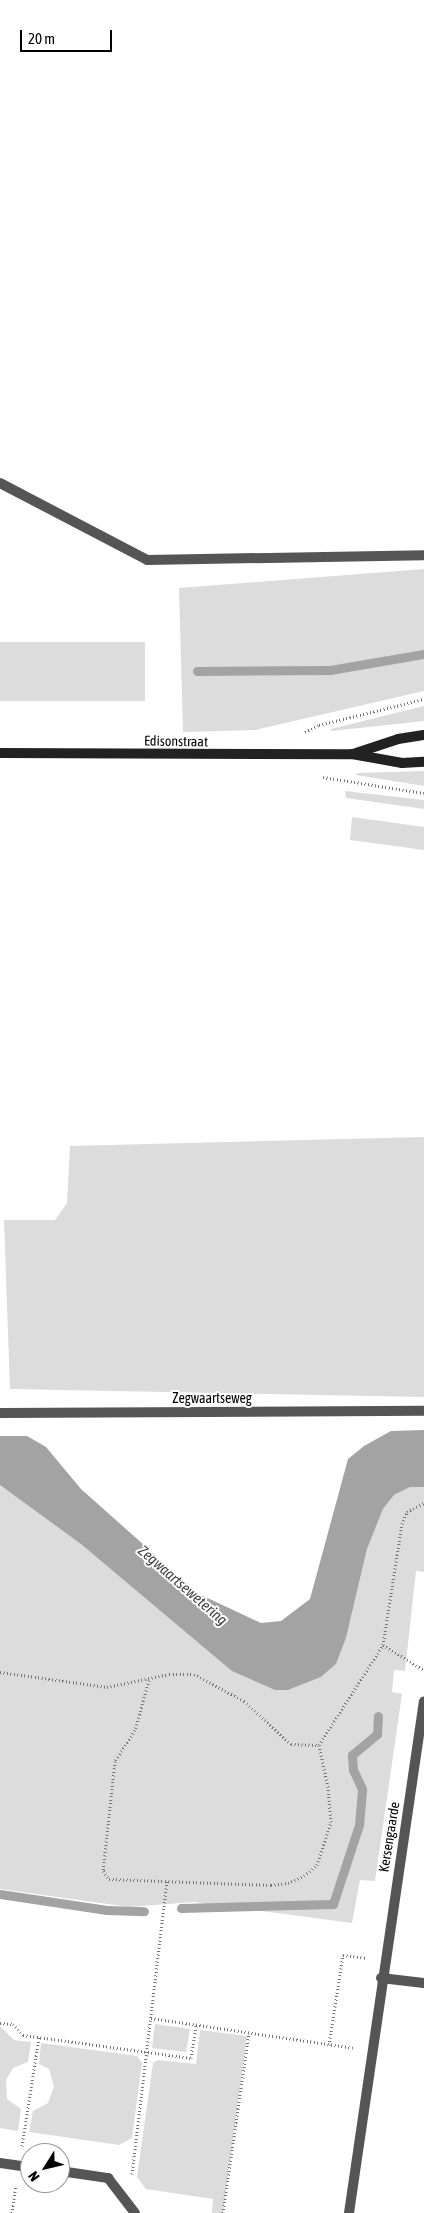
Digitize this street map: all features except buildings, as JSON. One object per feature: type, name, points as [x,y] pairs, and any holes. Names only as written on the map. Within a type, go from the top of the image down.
[{"type":"street","points":[[0,484],[147,560],[424,555]]},
{"type":"street","name":"Edisonstraat","points":[[352,754],[398,739],[424,735]]},
{"type":"street","name":"Edisonstraat","points":[[0,753],[352,754],[402,762],[424,762]]},
{"type":"street","name":"Zegwaartseweg","points":[[0,1413],[424,1411]]},
{"type":"street","name":"Kersengaarde","points":[[348,2213],[373,2051],[381,1978],[424,1701]]},
{"type":"street","points":[[381,1978],[424,1983]]},
{"type":"street","points":[[0,2163],[19,2165]]},
{"type":"street","points":[[70,2172],[108,2178],[135,2213]]},
{"type":"path","points":[[302,734],[319,725],[424,699]]},
{"type":"path","points":[[321,776],[424,793]]},
{"type":"path","points":[[149,1680],[136,1730],[115,1761],[103,1871],[109,1879],[271,1885],[288,1883],[316,1866],[331,1822],[328,1787],[319,1745],[383,1645],[402,1524],[407,1512],[424,1503]]},
{"type":"path","points":[[383,1645],[424,1670]]},
{"type":"path","points":[[0,1672],[107,1687],[149,1680],[169,1674],[194,1674],[244,1701],[291,1744],[319,1745]]},
{"type":"path","points":[[128,2204],[168,1881]]},
{"type":"path","points":[[329,2045],[343,1955],[368,1958],[381,1978]]},
{"type":"path","points":[[151,2018],[373,2051]]},
{"type":"path","points":[[0,2023],[13,2024],[23,2035],[148,2054],[191,2058],[196,2025]]},
{"type":"path","points":[[223,2213],[249,2033]]},
{"type":"path","points":[[12,2213],[39,2037]]},
{"type":"shaded area","points":[[424,569],[424,691],[255,730],[183,732],[179,588]]},
{"type":"shaded area","points":[[0,642],[145,642],[145,701],[0,701]]},
{"type":"shaded area","points":[[424,706],[424,721],[331,731],[331,729]]},
{"type":"shaded area","points":[[424,771],[424,786],[356,775],[357,773]]},
{"type":"shaded area","points":[[345,791],[424,800],[424,809],[346,798]]},
{"type":"shaded area","points":[[352,817],[424,827],[424,850],[350,840]]},
{"type":"shaded area","points":[[424,1137],[424,1397],[10,1389],[4,1220],[55,1220],[67,1203],[70,1146]]},
{"type":"shaded area","points":[[0,1485],[288,1690],[321,1677],[336,1664],[346,1638],[367,1549],[383,1509],[394,1495],[410,1487],[424,1487],[424,1572],[416,1571],[405,1671],[394,1670],[392,1692],[402,1694],[375,1881],[360,1880],[352,1923],[194,1902],[129,1907],[0,1889]]},
{"type":"shaded area","points":[[155,2024],[190,2029],[186,2052],[152,2048]]},
{"type":"shaded area","points":[[0,2026],[14,2040],[31,2042],[28,2062],[13,2068],[6,2080],[7,2099],[21,2109],[18,2131],[0,2128]]},
{"type":"shaded area","points":[[200,2030],[247,2036],[223,2213],[212,2213],[213,2199],[146,2189],[137,2177],[153,2063],[158,2060],[196,2064]]},
{"type":"shaded area","points":[[41,2043],[137,2056],[142,2063],[132,2138],[119,2145],[29,2132],[33,2111],[48,2103],[54,2087],[49,2069],[39,2064]]},
{"type":"water","name":"Zegwaartsewetering","points":[[424,1430],[424,1487],[410,1487],[394,1495],[383,1509],[367,1549],[346,1638],[336,1664],[321,1677],[288,1690],[275,1690],[232,1671],[81,1544],[0,1485],[0,1436],[27,1436],[46,1447],[81,1489],[199,1594],[261,1623],[281,1621],[310,1599],[348,1459],[364,1446],[391,1431]]},
{"type":"waterway","points":[[197,671],[330,670],[424,654]]},
{"type":"waterway","points":[[181,1908],[333,1904],[359,1825],[362,1789],[353,1770],[352,1755],[377,1734],[378,1716]]},
{"type":"waterway","points":[[0,1894],[107,1910],[144,1911]]}]
